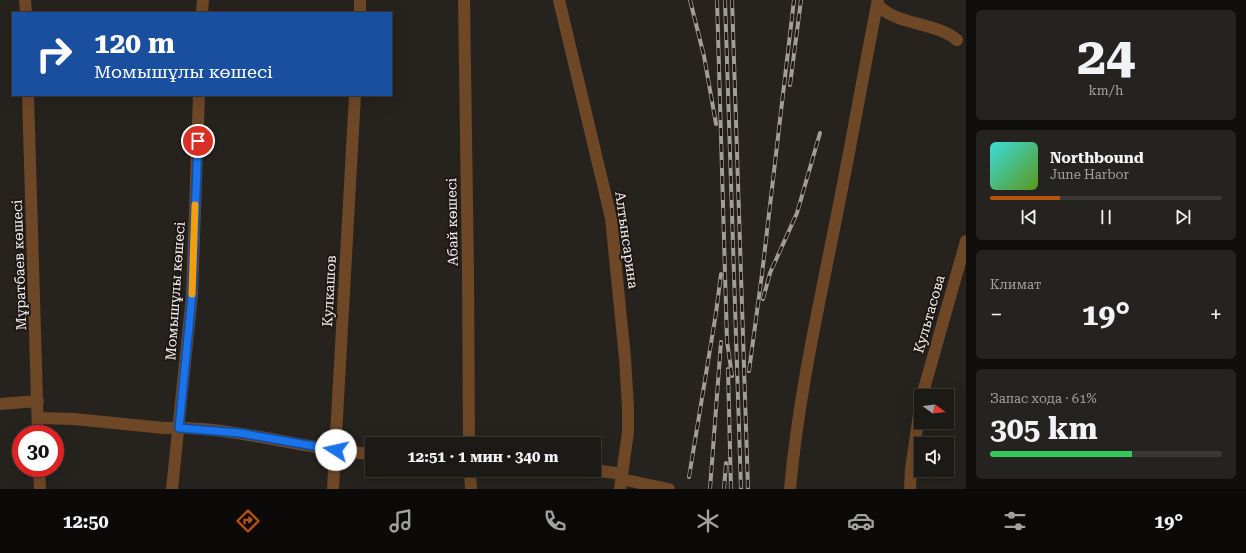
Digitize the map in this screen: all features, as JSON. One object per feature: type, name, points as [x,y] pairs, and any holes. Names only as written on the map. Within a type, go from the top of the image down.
[{"type":"street","points":[[26,0],[26,12]]},
{"type":"street","points":[[202,12],[203,0]]},
{"type":"street","points":[[360,0],[360,12]]},
{"type":"street","name":"Абай көшесі","points":[[464,0],[469,437]]},
{"type":"street","name":"Алтынсарина","points":[[559,0],[611,218],[625,358],[628,408],[628,432],[621,481]]},
{"type":"street","points":[[790,489],[792,464],[810,344],[841,193],[877,2]]},
{"type":"street","points":[[877,2],[883,11],[910,22],[932,27],[950,34],[957,40]]},
{"type":"street","name":"Мұратбаев көшесі","points":[[28,96],[38,425]]},
{"type":"street","name":"Момышұлы көшесі","points":[[172,489],[192,295],[199,96]]},
{"type":"street","name":"Кулкашов","points":[[333,489],[355,96]]},
{"type":"street","name":"Культасова","points":[[924,389],[966,241]]},
{"type":"street","points":[[0,404],[38,401]]},
{"type":"street","points":[[38,418],[240,433],[336,450],[365,453]]},
{"type":"street","points":[[910,489],[911,469],[917,429]]},
{"type":"street","points":[[601,473],[621,481],[669,489]]},
{"type":"street","points":[[39,477],[40,489]]},
{"type":"street","points":[[470,477],[471,489]]},
{"type":"railway","points":[[690,0],[704,56],[716,124]]},
{"type":"railway","points":[[717,0],[727,341],[732,376]]},
{"type":"railway","points":[[725,0],[741,489]]},
{"type":"railway","points":[[732,0],[748,489]]},
{"type":"railway","points":[[749,371],[762,274],[794,0]]},
{"type":"railway","points":[[790,85],[801,0]]},
{"type":"railway","points":[[763,299],[770,273],[797,213],[820,133]]},
{"type":"railway","points":[[689,477],[721,274]]},
{"type":"railway","points":[[710,489],[721,342]]},
{"type":"railway","points":[[728,369],[731,489]]},
{"type":"railway","points":[[724,489],[726,463]]},
{"type":"slow traffic","points":[[192,294],[195,205]]},
{"type":"route","points":[[198,141],[192,295],[179,428],[240,433],[336,450]]}]
